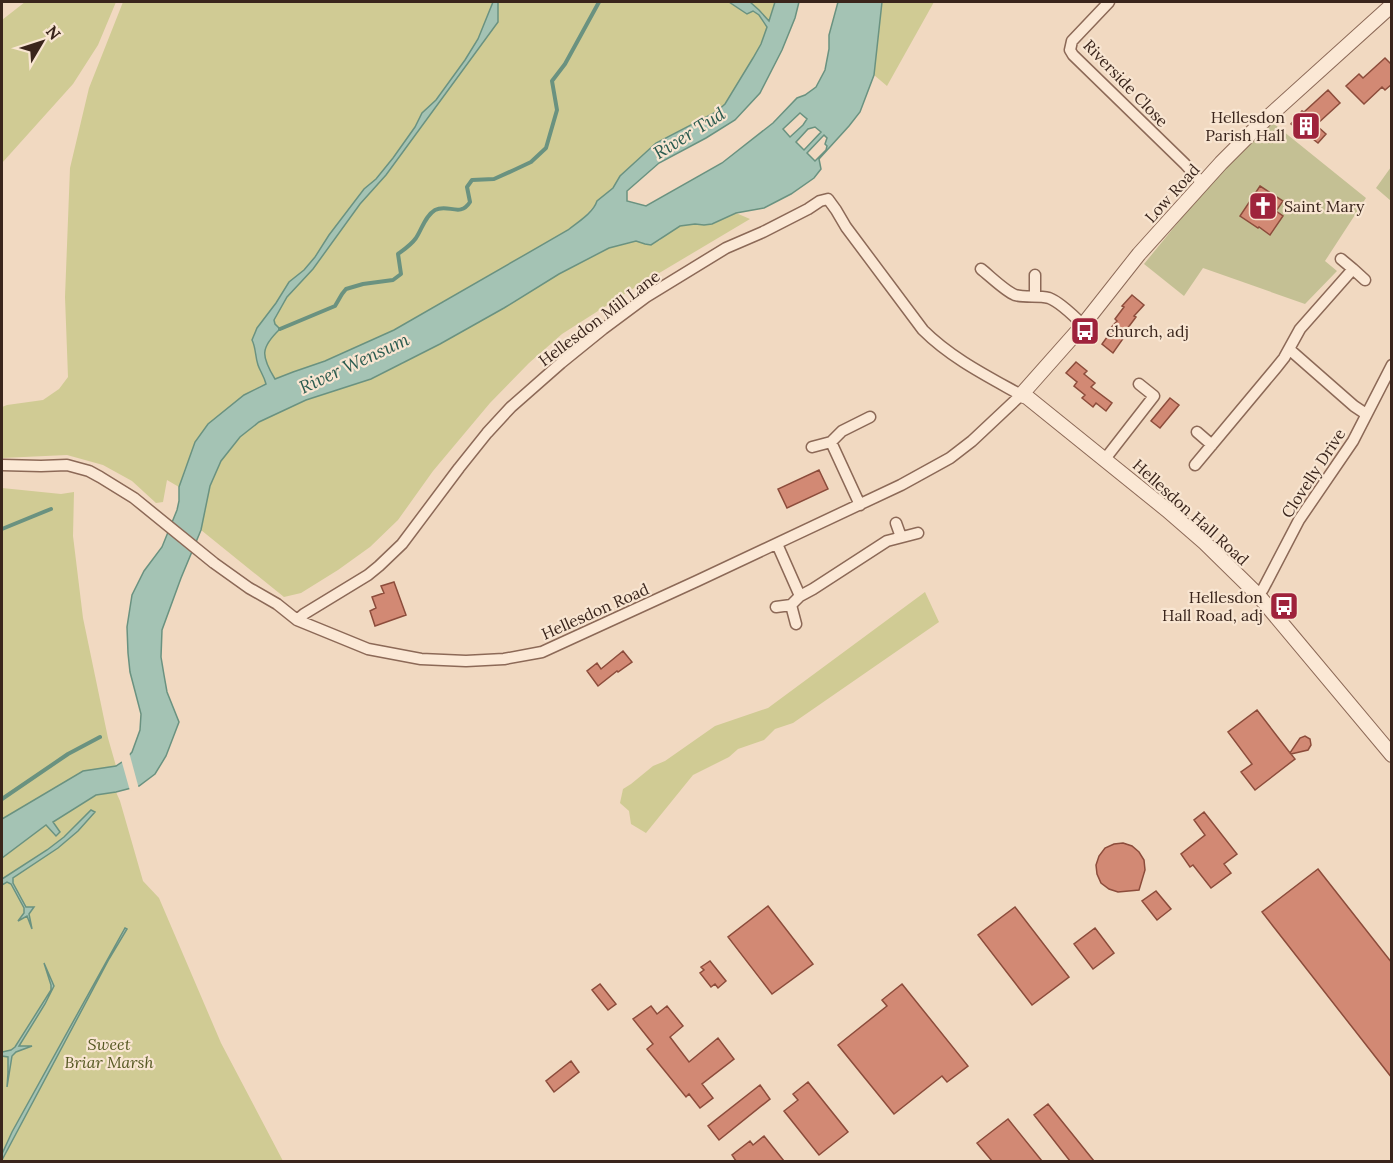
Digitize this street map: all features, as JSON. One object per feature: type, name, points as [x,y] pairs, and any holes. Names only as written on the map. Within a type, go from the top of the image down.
[{"type":"street","name":"Riverside Close","points":[[1109,2],[1071,41],[1070,50],[1202,183]]},
{"type":"street","name":"Low Road","points":[[1021,395],[1202,183],[1257,127],[1392,5]]},
{"type":"street","name":"Hellesdon Mill Lane","points":[[297,620],[368,575],[402,544],[487,433],[511,407],[561,363],[646,297],[726,248],[820,201],[828,200],[923,330],[938,345],[989,378],[1021,395]]},
{"type":"street","points":[[1341,259],[1365,280]]},
{"type":"street","points":[[981,269],[1012,294],[1023,297],[1050,298],[1070,312],[1083,325]]},
{"type":"street","points":[[1196,465],[1276,368],[1300,329],[1353,269]]},
{"type":"street","points":[[1035,274],[1035,296]]},
{"type":"street","points":[[1289,349],[1366,414]]},
{"type":"street","name":"Clovelly Drive","points":[[1258,595],[1299,520],[1353,441],[1392,365]]},
{"type":"street","points":[[1105,459],[1154,396],[1139,384]]},
{"type":"street","name":"Hellesdon Hall Road","points":[[1021,395],[1105,459],[1205,543],[1258,595],[1392,755]]},
{"type":"street","name":"Hellesdon Road","points":[[2,465],[67,465],[89,471],[134,498],[199,552],[297,620],[368,649],[421,659],[466,661],[504,659],[542,652],[901,485],[950,458],[981,434],[1021,395]]},
{"type":"street","points":[[812,447],[831,442],[842,431],[870,417]]},
{"type":"street","points":[[1197,432],[1212,445]]},
{"type":"street","points":[[831,442],[860,505]]},
{"type":"street","points":[[896,523],[901,537]]},
{"type":"street","points":[[776,607],[791,605],[800,596],[887,541],[918,533]]},
{"type":"street","points":[[777,544],[800,596]]},
{"type":"street","points":[[791,605],[796,624]]},
{"type":"green space","points":[[25,2],[116,2],[98,45],[73,84],[2,163],[2,20]]},
{"type":"green space","points":[[123,2],[775,2],[769,21],[755,6],[753,11],[759,15],[767,27],[761,44],[725,104],[715,112],[656,143],[620,176],[613,188],[585,216],[568,230],[394,330],[352,350],[260,386],[208,425],[185,468],[179,487],[167,480],[163,502],[156,503],[132,481],[103,465],[67,455],[2,458],[2,407],[43,400],[59,389],[68,377],[65,297],[70,168],[89,88]]},
{"type":"green space","points":[[882,2],[934,2],[887,86],[874,75]]},
{"type":"green space","points":[[736,213],[750,219],[562,334],[529,363],[490,403],[433,471],[398,520],[370,547],[301,593],[284,597],[201,530],[210,486],[221,461],[240,437],[259,422],[306,400],[371,379],[440,344],[559,274],[609,248],[636,241],[645,244],[659,241],[680,226],[712,224]]},
{"type":"green space","points":[[2,488],[61,494],[74,492],[73,536],[83,618],[116,766],[83,771],[2,819]]},
{"type":"green space","points":[[925,592],[939,622],[793,723],[775,729],[764,740],[738,749],[729,757],[693,775],[646,833],[631,824],[629,811],[620,803],[623,789],[653,766],[665,761],[715,726],[768,708]]},
{"type":"green space","name":"Sweet Briar Marsh","points":[[116,792],[143,881],[159,898],[221,1043],[283,1161],[2,1161],[2,885],[58,848],[78,831],[64,837],[2,879],[2,858],[46,825],[96,795]]},
{"type":"shaded area","points":[[1273,123],[1366,198],[1325,261],[1337,271],[1305,304],[1203,268],[1184,296],[1144,264],[1228,166]]},
{"type":"shaded area","points":[[1391,167],[1391,201],[1376,188]]},
{"type":"water","points":[[493,2],[498,2],[498,22],[386,175],[360,204],[313,269],[287,297],[274,320],[280,329],[269,342],[265,353],[267,364],[275,379],[325,361],[394,330],[568,230],[589,213],[597,201],[613,188],[620,176],[656,143],[716,112],[725,104],[753,58],[767,27],[759,15],[753,11],[747,14],[729,2],[750,2],[769,21],[775,2],[799,2],[782,50],[760,93],[735,120],[659,163],[627,191],[627,201],[646,206],[722,163],[773,123],[797,98],[816,87],[825,70],[829,35],[838,2],[882,2],[874,75],[860,112],[819,159],[821,169],[814,178],[791,194],[764,208],[736,213],[712,224],[680,226],[651,245],[636,241],[609,248],[559,274],[440,344],[371,379],[306,400],[259,422],[240,437],[221,461],[210,486],[201,530],[162,630],[161,657],[167,692],[179,722],[166,756],[155,774],[139,786],[96,795],[53,822],[60,832],[56,836],[46,825],[2,858],[2,819],[83,771],[116,766],[132,752],[140,730],[141,714],[130,672],[128,653],[127,627],[132,595],[144,571],[162,547],[177,510],[179,487],[195,442],[208,424],[244,395],[266,384],[258,365],[252,340],[257,328],[289,282],[315,257],[364,189],[376,179],[393,158],[422,113],[436,100],[478,39]],"holes":[[[800,113],[807,119],[790,137],[783,129]],[[815,127],[821,132],[804,150],[796,142],[808,129]],[[824,135],[827,138],[826,150],[815,161],[807,153]]]},
{"type":"water","points":[[91,810],[95,812],[78,831],[58,848],[13,878],[13,883],[26,907],[34,907],[29,914],[32,929],[27,916],[18,921],[24,913],[24,908],[11,884],[7,882],[2,885],[2,879],[64,837]]},
{"type":"water","points":[[125,928],[127,929],[2,1160],[2,1154],[12,1132]]},
{"type":"water","points":[[44,963],[54,986],[19,1046],[32,1046],[12,1056],[7,1087],[8,1057],[2,1056],[2,1052],[15,1047],[51,990]]},
{"type":"pier","points":[[129,752],[139,789],[130,791],[121,759]]},
{"type":"building","points":[[1385,58],[1392,65],[1392,84],[1385,90],[1382,87],[1364,104],[1346,86],[1359,74],[1363,78]]},
{"type":"building","points":[[1328,90],[1340,103],[1316,125],[1326,134],[1318,143],[1291,124],[1302,111],[1304,112]]},
{"type":"building","name":"Saint Mary","points":[[1260,186],[1283,201],[1276,211],[1283,216],[1270,235],[1240,216]]},
{"type":"building","points":[[1132,295],[1144,305],[1134,316],[1136,317],[1127,329],[1129,330],[1113,353],[1102,344],[1110,333],[1108,331],[1117,321],[1115,319],[1124,307],[1122,306]]},
{"type":"building","points":[[1076,362],[1087,371],[1084,374],[1095,383],[1091,387],[1112,403],[1106,411],[1096,403],[1093,407],[1082,398],[1085,395],[1074,386],[1077,382],[1066,373]]},
{"type":"building","points":[[1170,398],[1179,405],[1160,428],[1151,421]]},
{"type":"building","points":[[819,470],[828,489],[787,508],[778,489]]},
{"type":"building","points":[[394,582],[406,615],[375,626],[370,611],[376,608],[372,597],[384,593],[381,586]]},
{"type":"building","points":[[623,651],[632,662],[598,686],[587,671],[597,663],[601,669]]},
{"type":"building","points":[[1257,710],[1290,753],[1300,738],[1305,736],[1310,739],[1311,745],[1308,750],[1291,754],[1295,759],[1255,790],[1241,772],[1252,764],[1228,732]]},
{"type":"building","points":[[1204,812],[1237,854],[1224,864],[1231,873],[1211,888],[1193,865],[1190,867],[1181,854],[1205,835],[1194,820]]},
{"type":"building","points":[[1123,843],[1132,846],[1144,860],[1145,870],[1139,890],[1118,892],[1109,889],[1101,883],[1097,874],[1096,865],[1105,848]]},
{"type":"building","points":[[1318,869],[1392,963],[1392,1078],[1262,912]]},
{"type":"building","points":[[1156,891],[1171,909],[1157,920],[1142,901]]},
{"type":"building","points":[[768,906],[813,964],[772,994],[728,937]]},
{"type":"building","points":[[1015,907],[1069,977],[1032,1005],[978,935]]},
{"type":"building","points":[[1095,928],[1114,953],[1093,969],[1074,944]]},
{"type":"building","points":[[710,961],[726,981],[718,988],[715,984],[711,987],[700,973],[704,970],[701,967]]},
{"type":"building","points":[[600,984],[616,1004],[608,1010],[592,990]]},
{"type":"building","points":[[902,984],[968,1066],[947,1082],[942,1076],[894,1114],[838,1045],[887,1006],[882,1000]]},
{"type":"building","points":[[651,1006],[657,1014],[667,1006],[683,1026],[670,1037],[689,1062],[718,1038],[734,1059],[702,1084],[713,1098],[700,1108],[689,1094],[686,1097],[647,1049],[653,1044],[633,1019]]},
{"type":"building","points":[[571,1061],[579,1072],[554,1092],[546,1081]]},
{"type":"building","points":[[808,1082],[848,1132],[819,1155],[784,1111],[798,1100],[793,1094]]},
{"type":"building","points":[[760,1085],[770,1099],[719,1140],[708,1126]]},
{"type":"building","points":[[1048,1104],[1094,1161],[1070,1161],[1034,1115]]},
{"type":"building","points":[[1008,1119],[1042,1161],[992,1161],[977,1143]]},
{"type":"building","points":[[764,1136],[784,1161],[736,1161],[732,1155],[750,1141],[753,1145]]},
{"type":"waterway","points":[[280,329],[335,306],[346,289],[393,280],[401,274],[398,254],[414,240],[426,219],[435,210],[440,208],[458,210],[466,207],[470,202],[467,187],[472,180],[494,179],[531,162],[546,148],[557,110],[552,81],[565,64],[599,2]]},
{"type":"waterway","points":[[2,529],[51,509]]},
{"type":"waterway","points":[[2,799],[68,754],[100,737]]},
{"type":"place","name":"Hellesdon Parish Hall","points":[[1306,126]]},
{"type":"place","name":"Saint Mary","points":[[1263,206]]},
{"type":"place","name":"church, adj","points":[[1085,331]]},
{"type":"place","name":"Hellesdon Hall Road, adj","points":[[1284,606]]},
{"type":"water label","name":"River Tud","points":[[689,133]]},
{"type":"water label","name":"River Wensum","points":[[354,363]]}]
